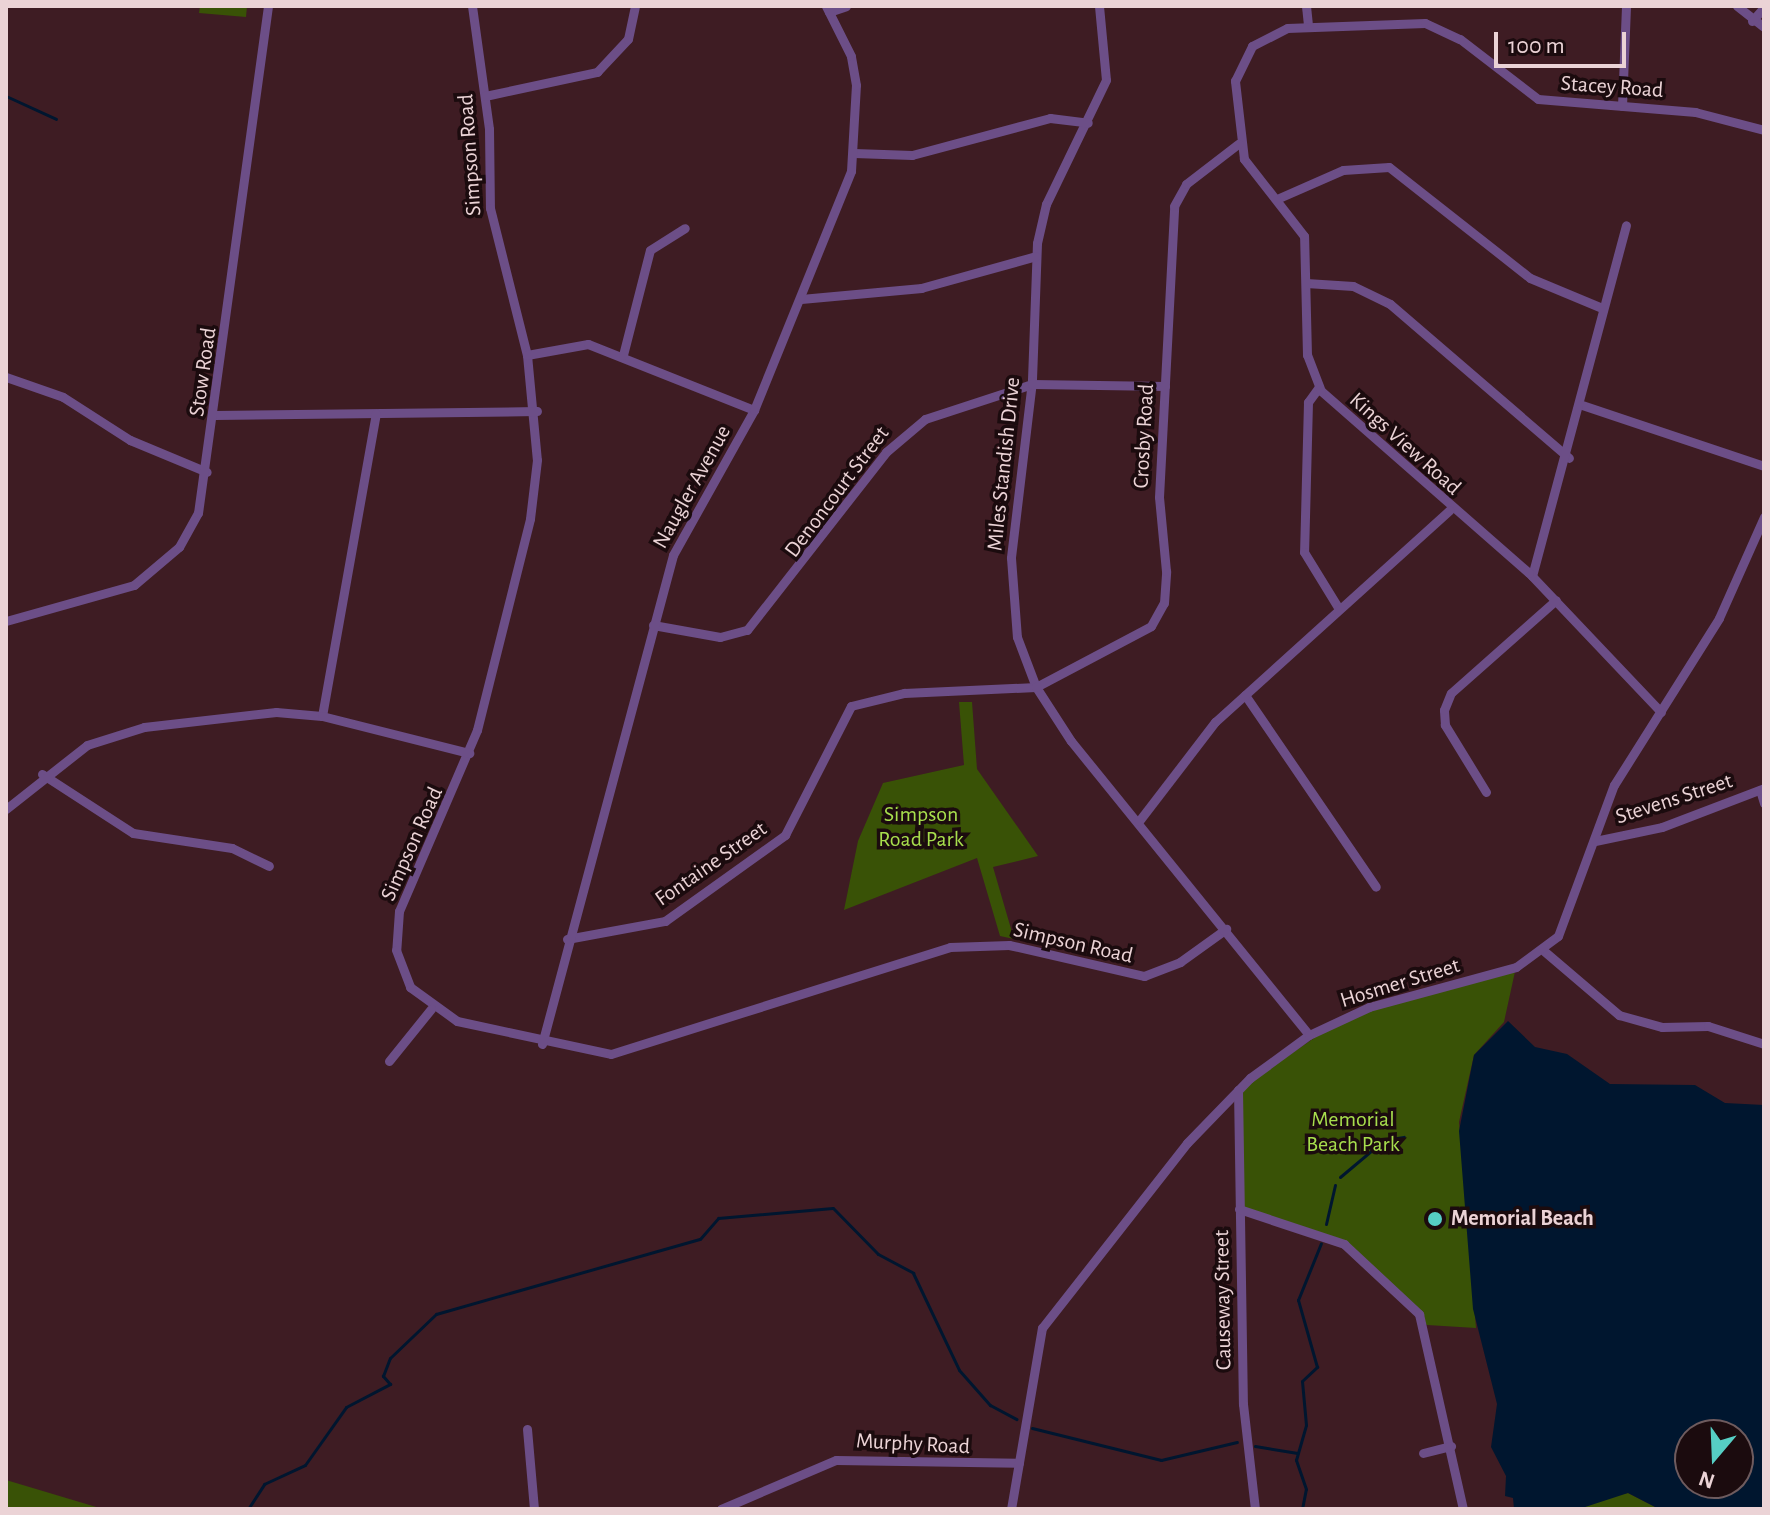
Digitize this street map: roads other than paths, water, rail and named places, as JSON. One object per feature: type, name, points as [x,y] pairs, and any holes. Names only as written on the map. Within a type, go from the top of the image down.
[{"type":"street","name":"Stow Road","points":[[6,621],[116,593],[150,574],[190,531],[207,472],[268,6]]},
{"type":"street","name":"Simpson Road","points":[[472,6],[485,96],[490,208],[527,355],[537,411],[530,519],[469,753],[405,892],[396,931],[400,969],[431,1009],[542,1044],[591,1055],[630,1050],[970,943],[1144,976],[1171,967],[1226,929]]},
{"type":"street","points":[[485,96],[597,72],[628,39],[635,6]]},
{"type":"street","points":[[828,9],[846,6]]},
{"type":"street","name":"Miles Standish Drive","points":[[1099,6],[1106,80],[1088,123],[1046,204],[1036,256],[1032,384],[1011,558],[1017,637],[1036,687],[1309,1035]]},
{"type":"street","points":[[1306,6],[1308,25]]},
{"type":"street","points":[[1622,106],[1626,6]]},
{"type":"street","points":[[1737,6],[1752,21],[1764,27]]},
{"type":"street","points":[[1752,21],[1764,7]]},
{"type":"street","name":"Naugler Avenue","points":[[542,1044],[567,939],[679,540],[754,410],[801,299],[854,153],[851,56],[828,9]]},
{"type":"street","name":"Stacey Road","points":[[1238,144],[1241,62],[1268,34],[1308,25],[1425,23],[1452,33],[1538,99],[1705,113],[1764,130]]},
{"type":"street","points":[[854,153],[912,155],[1050,118],[1088,123]]},
{"type":"street","name":"Kings View Road","points":[[1238,144],[1304,236],[1307,355],[1319,387],[1450,510],[1532,576],[1661,712]]},
{"type":"street","name":"Crosby Road","points":[[1036,687],[1151,626],[1164,603],[1165,386],[1174,206],[1186,184],[1238,144]]},
{"type":"street","points":[[1279,198],[1343,170],[1389,167],[1530,278],[1602,308]]},
{"type":"street","points":[[1532,576],[1569,458],[1602,308],[1626,225]]},
{"type":"street","points":[[623,355],[650,250],[685,228]]},
{"type":"street","points":[[801,299],[921,288],[1036,256]]},
{"type":"street","points":[[1306,283],[1353,286],[1390,304],[1569,458]]},
{"type":"street","points":[[527,355],[572,343],[623,355],[754,410]]},
{"type":"street","points":[[6,377],[63,397],[130,440],[207,472]]},
{"type":"street","name":"Denoncourt Street","points":[[653,625],[720,637],[747,630],[907,430],[1032,384],[1165,386]]},
{"type":"street","points":[[1319,387],[1308,402],[1304,552],[1339,609]]},
{"type":"street","points":[[1582,405],[1764,466]]},
{"type":"street","points":[[215,415],[537,411]]},
{"type":"street","points":[[322,716],[376,414]]},
{"type":"street","points":[[1139,821],[1194,746],[1245,695],[1450,510]]},
{"type":"street","name":"Hosmer Street","points":[[1011,1509],[1042,1328],[1122,1217],[1238,1090],[1309,1035],[1369,1007],[1516,967],[1544,951],[1569,917],[1614,785],[1719,618],[1764,517]]},
{"type":"street","points":[[1486,792],[1445,725],[1444,710],[1451,693],[1556,600]]},
{"type":"street","name":"Fontaine Street","points":[[567,939],[665,921],[785,835],[851,706],[904,693],[1036,687]]},
{"type":"street","points":[[1245,695],[1376,887]]},
{"type":"street","points":[[6,809],[42,774],[87,745],[144,727],[276,712],[322,716],[469,753]]},
{"type":"street","points":[[42,774],[133,833],[232,848],[269,866]]},
{"type":"street","points":[[1762,789],[1764,803]]},
{"type":"street","name":"Stevens Street","points":[[1595,841],[1662,827],[1762,789]]},
{"type":"street","points":[[1544,951],[1619,1015],[1662,1027],[1708,1026],[1764,1044]]},
{"type":"street","points":[[389,1061],[431,1009]]},
{"type":"street","name":"Causeway Street","points":[[1238,1090],[1243,1404],[1255,1509]]},
{"type":"street","points":[[1239,1209],[1305,1225],[1372,1266],[1427,1325],[1463,1509]]},
{"type":"street","points":[[527,1429],[525,1478],[534,1509]]},
{"type":"street","points":[[1423,1453],[1451,1446]]},
{"type":"street","name":"Murphy Road","points":[[721,1509],[836,1460],[1019,1463]]},
{"type":"water","points":[[1508,1021],[1535,1047],[1567,1054],[1610,1084],[1695,1085],[1725,1103],[1764,1105],[1764,1509],[1659,1509],[1628,1493],[1579,1509],[1514,1509],[1513,1498],[1505,1496],[1506,1476],[1491,1447],[1497,1404],[1473,1309],[1459,1131],[1474,1055]]},
{"type":"waterway","points":[[6,96],[56,119]]},
{"type":"waterway","points":[[1340,1177],[1384,1140],[1404,1137]]},
{"type":"waterway","points":[[1326,1224],[1335,1185]]},
{"type":"waterway","points":[[248,1509],[264,1484],[305,1465],[346,1407],[390,1384],[383,1376],[390,1358],[436,1314],[700,1239],[718,1218],[833,1208],[878,1254],[913,1273],[959,1370],[990,1405],[1016,1419]]},
{"type":"waterway","points":[[1302,1509],[1306,1489],[1296,1460],[1306,1425],[1302,1381],[1317,1367],[1298,1300],[1321,1243]]},
{"type":"waterway","points":[[1032,1428],[1161,1460],[1237,1442]]},
{"type":"waterway","points":[[1255,1446],[1297,1453]]},
{"type":"place","name":"Memorial Beach","points":[[1435,1219]]},
{"type":"park label","name":"Simpson Road Park","points":[[921,826]]},
{"type":"park label","name":"Memorial Beach Park","points":[[1353,1132]]}]
